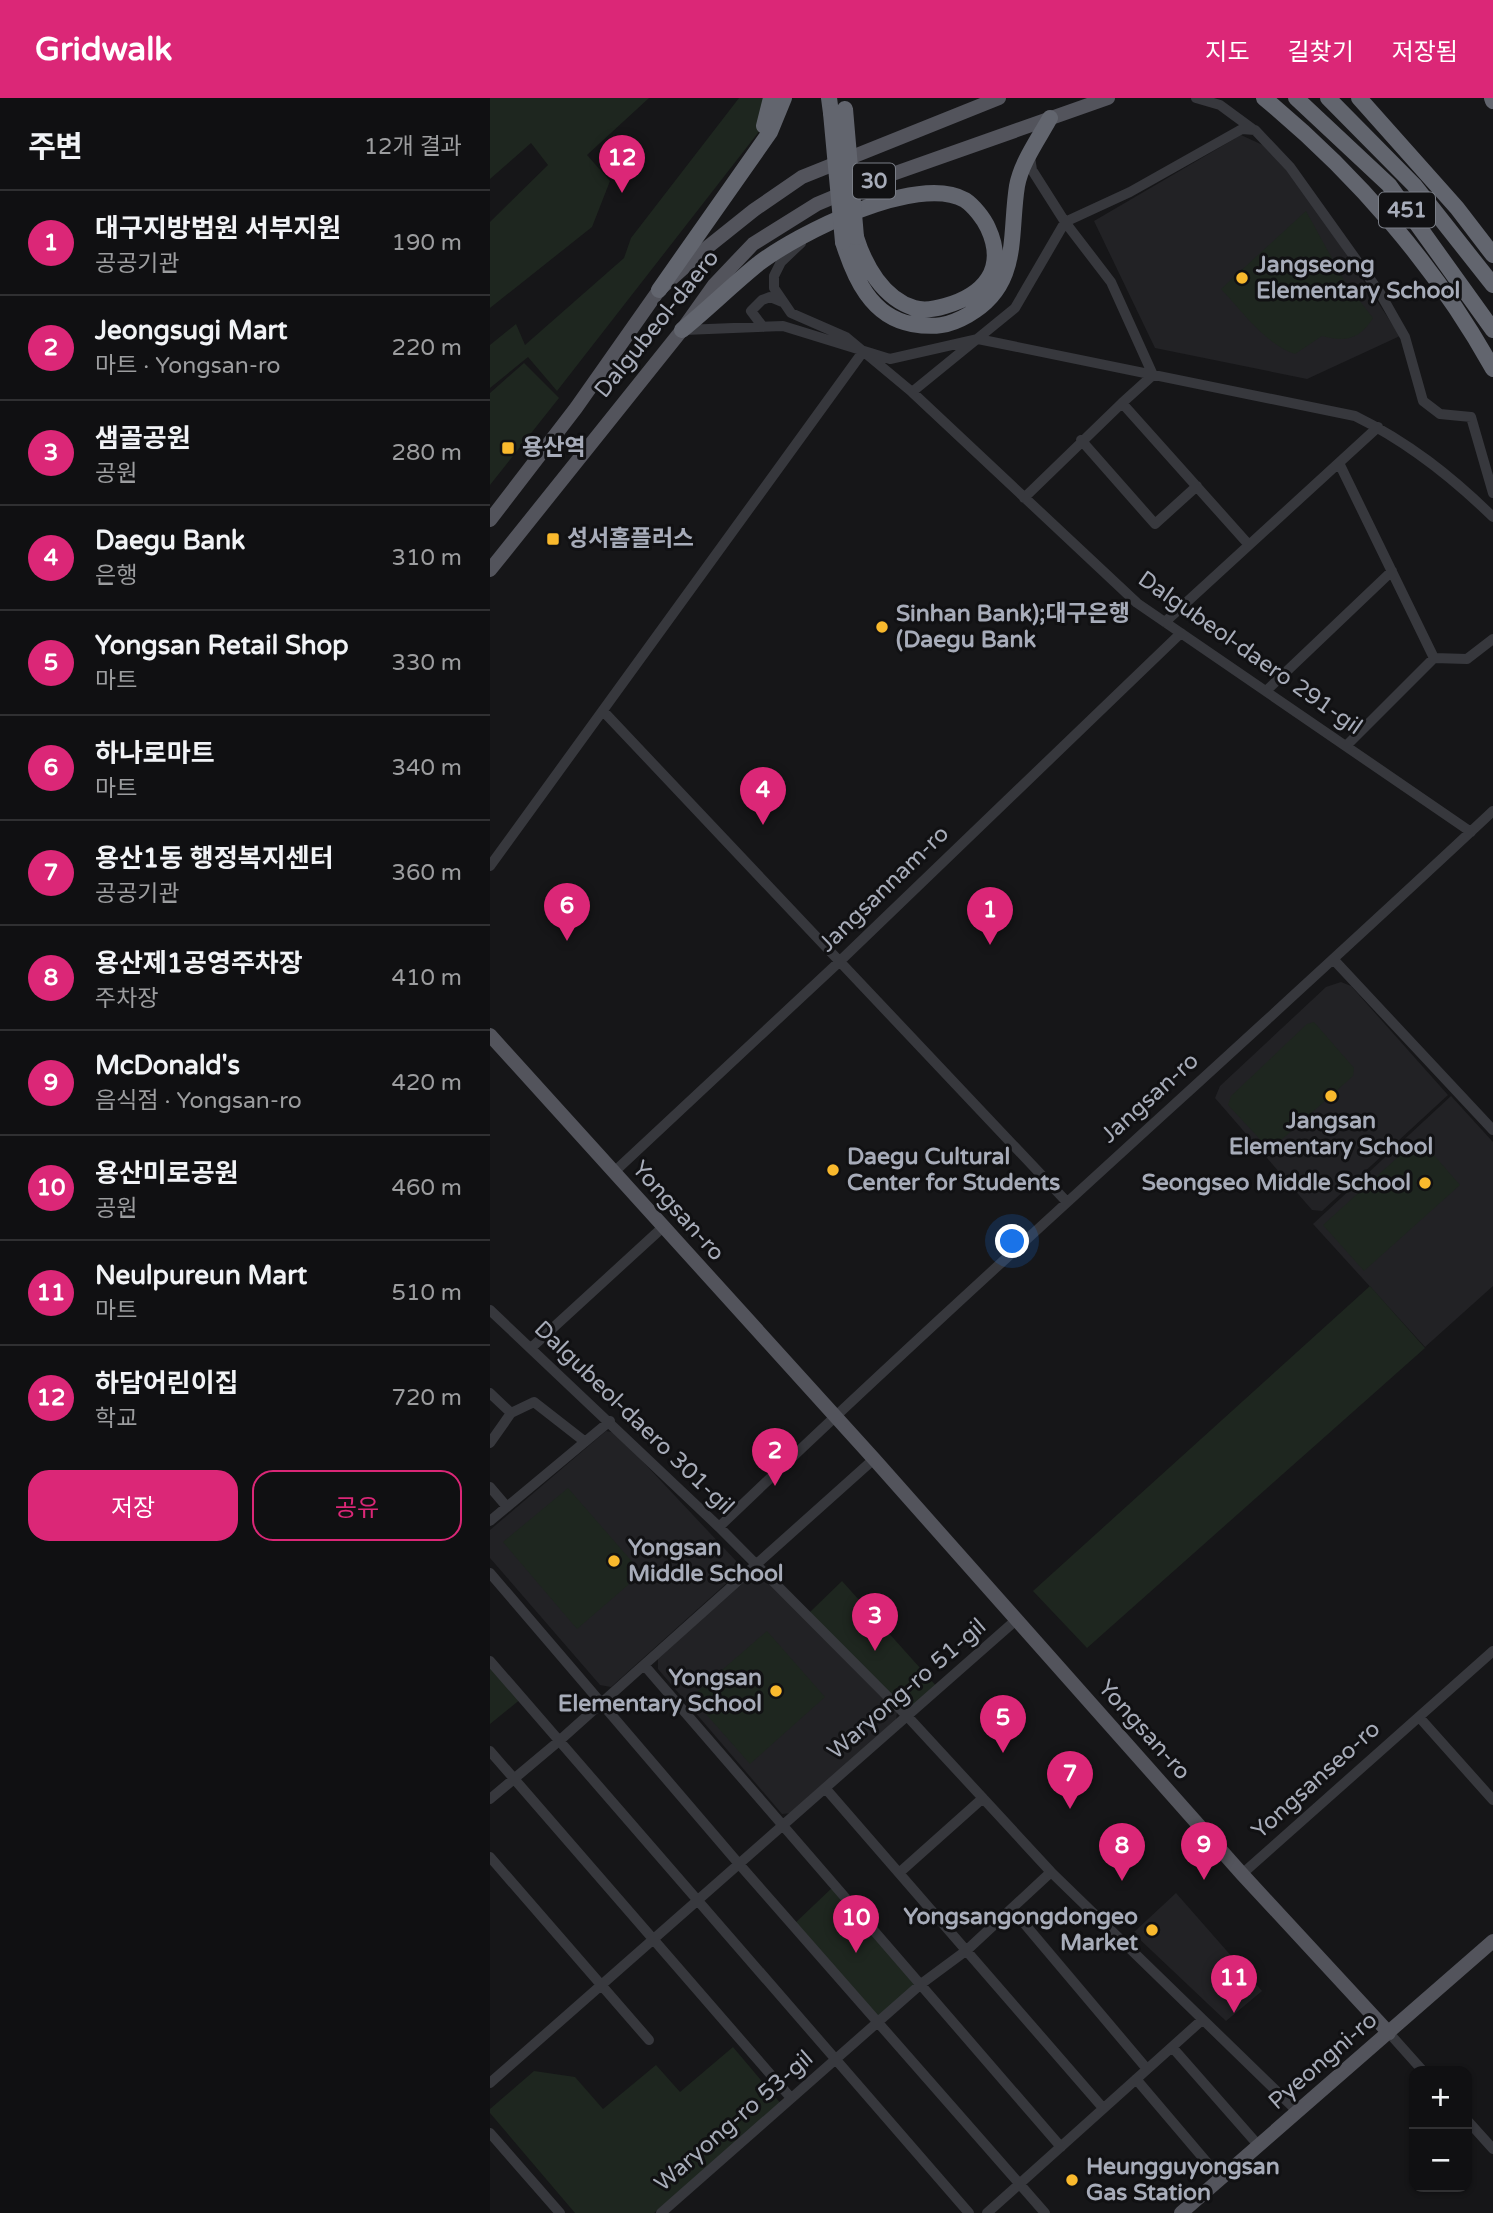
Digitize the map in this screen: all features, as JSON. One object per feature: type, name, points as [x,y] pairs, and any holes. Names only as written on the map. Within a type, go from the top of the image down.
[{"type":"highway","points":[[750,158],[768,117],[771,98]]},
{"type":"highway","points":[[659,290],[770,132],[784,98]]},
{"type":"highway","name":"451","points":[[1328,98],[1414,185],[1493,285]]},
{"type":"highway","points":[[1359,98],[1457,208],[1493,255]]},
{"type":"highway","points":[[1257,100],[1282,112],[1369,198],[1406,240],[1450,301],[1489,363],[1493,378]]},
{"type":"highway","points":[[1257,100],[1359,202],[1406,240]]},
{"type":"highway","name":"451","points":[[1300,102],[1389,185],[1493,330]]},
{"type":"highway","points":[[838,103],[854,277],[879,308],[908,323],[951,325],[981,308],[997,291],[1009,263],[1017,184],[1050,118]]},
{"type":"highway","points":[[682,330],[758,264],[821,227],[891,201],[933,193],[964,200],[984,219],[996,244],[996,262],[985,285],[967,300],[933,310],[915,308],[894,297],[876,278],[850,239]]},
{"type":"main road","name":"Dalgubeol-daero","points":[[490,520],[576,408],[659,290],[754,210],[802,177],[999,98]]},
{"type":"main road","name":"Dalgubeol-daero","points":[[490,570],[682,330],[713,285],[753,244],[817,204],[976,142],[1108,98]]},
{"type":"main road","name":"Yongsan-ro","points":[[490,1035],[874,1459],[1242,1874],[1389,2033]]},
{"type":"main road","name":"Pyeongni-ro","points":[[1181,2213],[1493,1941]]},
{"type":"street","points":[[1196,98],[1220,105],[1255,130],[1290,167],[1380,293],[1405,337],[1423,401],[1440,414],[1471,418],[1493,493]]},
{"type":"street","points":[[912,392],[1014,308],[1065,222],[1130,192],[1242,129],[1255,130]]},
{"type":"street","points":[[1030,157],[1032,170],[1065,222],[1111,282],[1153,375]]},
{"type":"street","points":[[782,302],[774,288],[774,276],[780,262],[821,227]]},
{"type":"street","points":[[763,327],[753,317],[751,311],[755,305],[770,297],[782,302]]},
{"type":"street","name":"Dalgubeol-daero 291-gil","points":[[782,302],[790,313],[846,337],[912,392],[1137,603],[1471,832]]},
{"type":"street","points":[[682,330],[783,326],[862,353],[890,359],[978,339],[1355,416],[1378,427],[1452,477],[1493,517]]},
{"type":"street","points":[[490,866],[862,353]]},
{"type":"street","points":[[1024,498],[1081,440],[1153,375]]},
{"type":"street","points":[[1122,403],[1249,545]]},
{"type":"street","points":[[1165,622],[1378,427]]},
{"type":"street","points":[[1081,440],[1155,524],[1197,486]]},
{"type":"street","points":[[1339,463],[1434,658]]},
{"type":"street","points":[[1266,691],[1392,571]]},
{"type":"street","name":"Jangsannam-ro","points":[[613,1173],[839,962],[1181,633]]},
{"type":"street","points":[[1346,746],[1434,658],[1467,659],[1493,639]]},
{"type":"street","points":[[604,712],[1066,1201]]},
{"type":"street","name":"Jangsan-ro","points":[[835,1416],[1493,811]]},
{"type":"street","points":[[1334,960],[1493,1130]]},
{"type":"street","points":[[531,1348],[662,1228]]},
{"type":"street","name":"Dalgubeol-daero 301-gil","points":[[490,1310],[719,1527],[908,1717],[1051,1872],[1298,2112]]},
{"type":"street","points":[[490,1393],[511,1413]]},
{"type":"street","points":[[490,1443],[511,1413],[534,1402],[584,1441]]},
{"type":"street","points":[[719,1527],[835,1416]]},
{"type":"street","points":[[490,1521],[610,1421]]},
{"type":"street","points":[[490,1799],[559,1741],[874,1459]]},
{"type":"street","points":[[490,1487],[507,1507]]},
{"type":"street","points":[[490,1573],[600,1704],[1045,2213]]},
{"type":"street","name":"Waryong-ro 51-gil","points":[[490,2082],[1016,1620]]},
{"type":"street","name":"Yongsanseo-ro","points":[[1242,1874],[1493,1651]]},
{"type":"street","points":[[490,1661],[835,2060]]},
{"type":"street","points":[[644,1665],[1061,2147]]},
{"type":"street","points":[[1419,1717],[1493,1800]]},
{"type":"street","points":[[490,1751],[792,2098]]},
{"type":"street","name":"Waryong-ro 51-gil","points":[[826,1788],[967,1950]]},
{"type":"street","points":[[899,1873],[983,1798]]},
{"type":"street","points":[[490,1857],[649,2040]]},
{"type":"street","name":"Waryong-ro 53-gil","points":[[662,2213],[921,1984],[967,1950],[1051,1872]]},
{"type":"street","points":[[1012,1909],[1147,2069]]},
{"type":"street","points":[[967,1950],[1103,2108]]},
{"type":"street","points":[[987,2213],[1202,2020]]},
{"type":"street","name":"Yongsan-ro","points":[[1389,2033],[1419,2066]]},
{"type":"street","points":[[1172,2047],[1259,2146]]},
{"type":"street","name":"Waryong-ro 53-gil","points":[[835,2060],[969,2213]]},
{"type":"street","points":[[1136,2079],[1221,2179]]},
{"type":"street","points":[[1472,2126],[1493,2149]]},
{"type":"street","points":[[490,2133],[561,2213]]},
{"type":"shaded area","points":[[490,98],[649,98],[587,155],[610,181],[592,227],[490,308],[490,222],[548,165],[531,143],[490,179]]},
{"type":"shaded area","points":[[739,98],[763,98],[761,129],[557,391],[528,357],[490,388],[490,345],[516,324],[525,345],[624,258],[631,238]]},
{"type":"shaded area","name":"Jangseong Elementary School","points":[[1241,135],[1267,147],[1306,193],[1400,336],[1307,379],[1155,348],[1094,221]]},
{"type":"shaded area","points":[[1306,211],[1345,282],[1373,318],[1357,335],[1345,339],[1322,336],[1295,354],[1264,335],[1221,289]]},
{"type":"shaded area","points":[[524,363],[559,398],[490,485],[490,393]]},
{"type":"shaded area","name":"Jangsan Elementary School","points":[[1341,982],[1351,986],[1448,1095],[1322,1211],[1312,1210],[1215,1098],[1220,1086],[1326,987]]},
{"type":"shaded area","points":[[1314,1022],[1354,1068],[1353,1076],[1270,1150],[1228,1105],[1231,1096],[1307,1024]]},
{"type":"shaded area","name":"Seongseo Middle School","points":[[1451,1096],[1493,1142],[1493,1286],[1425,1347],[1313,1224]]},
{"type":"shaded area","points":[[1419,1138],[1460,1185],[1364,1271],[1323,1225]]},
{"type":"shaded area","points":[[1370,1286],[1425,1348],[1087,1648],[1033,1591]]},
{"type":"shaded area","name":"Yongsan Middle School","points":[[606,1431],[616,1433],[738,1563],[739,1572],[611,1687],[600,1685],[490,1558],[490,1530]]},
{"type":"shaded area","points":[[568,1488],[642,1573],[577,1629],[503,1542]]},
{"type":"shaded area","name":"Yongsan Elementary School","points":[[751,1576],[764,1576],[897,1712],[896,1721],[792,1813],[782,1814],[658,1669],[658,1658]]},
{"type":"shaded area","points":[[842,1581],[939,1689],[908,1713],[809,1613]]},
{"type":"shaded area","points":[[767,1631],[825,1697],[750,1764],[691,1697]]},
{"type":"shaded area","points":[[490,1662],[522,1698],[490,1724]]},
{"type":"shaded area","points":[[834,1886],[918,1982],[876,2019],[793,1925]]},
{"type":"shaded area","points":[[1176,1893],[1262,1991],[1226,2021],[1133,1933]]},
{"type":"shaded area","points":[[733,2047],[782,2105],[654,2213],[575,2213],[490,2113],[490,2109],[534,2071],[575,2077],[603,2109],[656,2065],[680,2092]]},
{"type":"place","name":"하담어린이집","points":[[622,193]]},
{"type":"place","name":"Jangseong Elementary School","points":[[1242,278]]},
{"type":"place","name":"용산역","points":[[508,448]]},
{"type":"place","name":"성서홈플러스","points":[[553,539]]},
{"type":"place","name":"Sinhan Bank);대구은행 (Daegu Bank","points":[[882,627]]},
{"type":"place","name":"Daegu Bank","points":[[763,825]]},
{"type":"place","name":"하나로마트","points":[[567,941]]},
{"type":"place","name":"대구지방법원 서부지원","points":[[990,945]]},
{"type":"place","name":"Jangsan Elementary School","points":[[1331,1096]]},
{"type":"place","name":"Daegu Cultural Center for Students","points":[[833,1170]]},
{"type":"place","name":"Seongseo Middle School","points":[[1425,1183]]},
{"type":"place","name":"Jeongsugi Mart","points":[[775,1486]]},
{"type":"place","name":"Yongsan Middle School","points":[[614,1561]]},
{"type":"place","name":"샘골공원","points":[[875,1651]]},
{"type":"place","name":"Yongsan Elementary School","points":[[776,1691]]},
{"type":"place","name":"Yongsan Retail Shop","points":[[1003,1753]]},
{"type":"place","name":"용산1동 행정복지센터","points":[[1070,1809]]},
{"type":"place","name":"McDonald's","points":[[1204,1880]]},
{"type":"place","name":"용산제1공영주차장","points":[[1122,1881]]},
{"type":"place","name":"Yongsangongdongeo Market","points":[[1152,1930]]},
{"type":"place","name":"용산미로공원","points":[[856,1953]]},
{"type":"place","name":"Neulpureun Mart","points":[[1234,2013]]},
{"type":"place","name":"Heungguyongsan Gas Station","points":[[1072,2180]]}]
